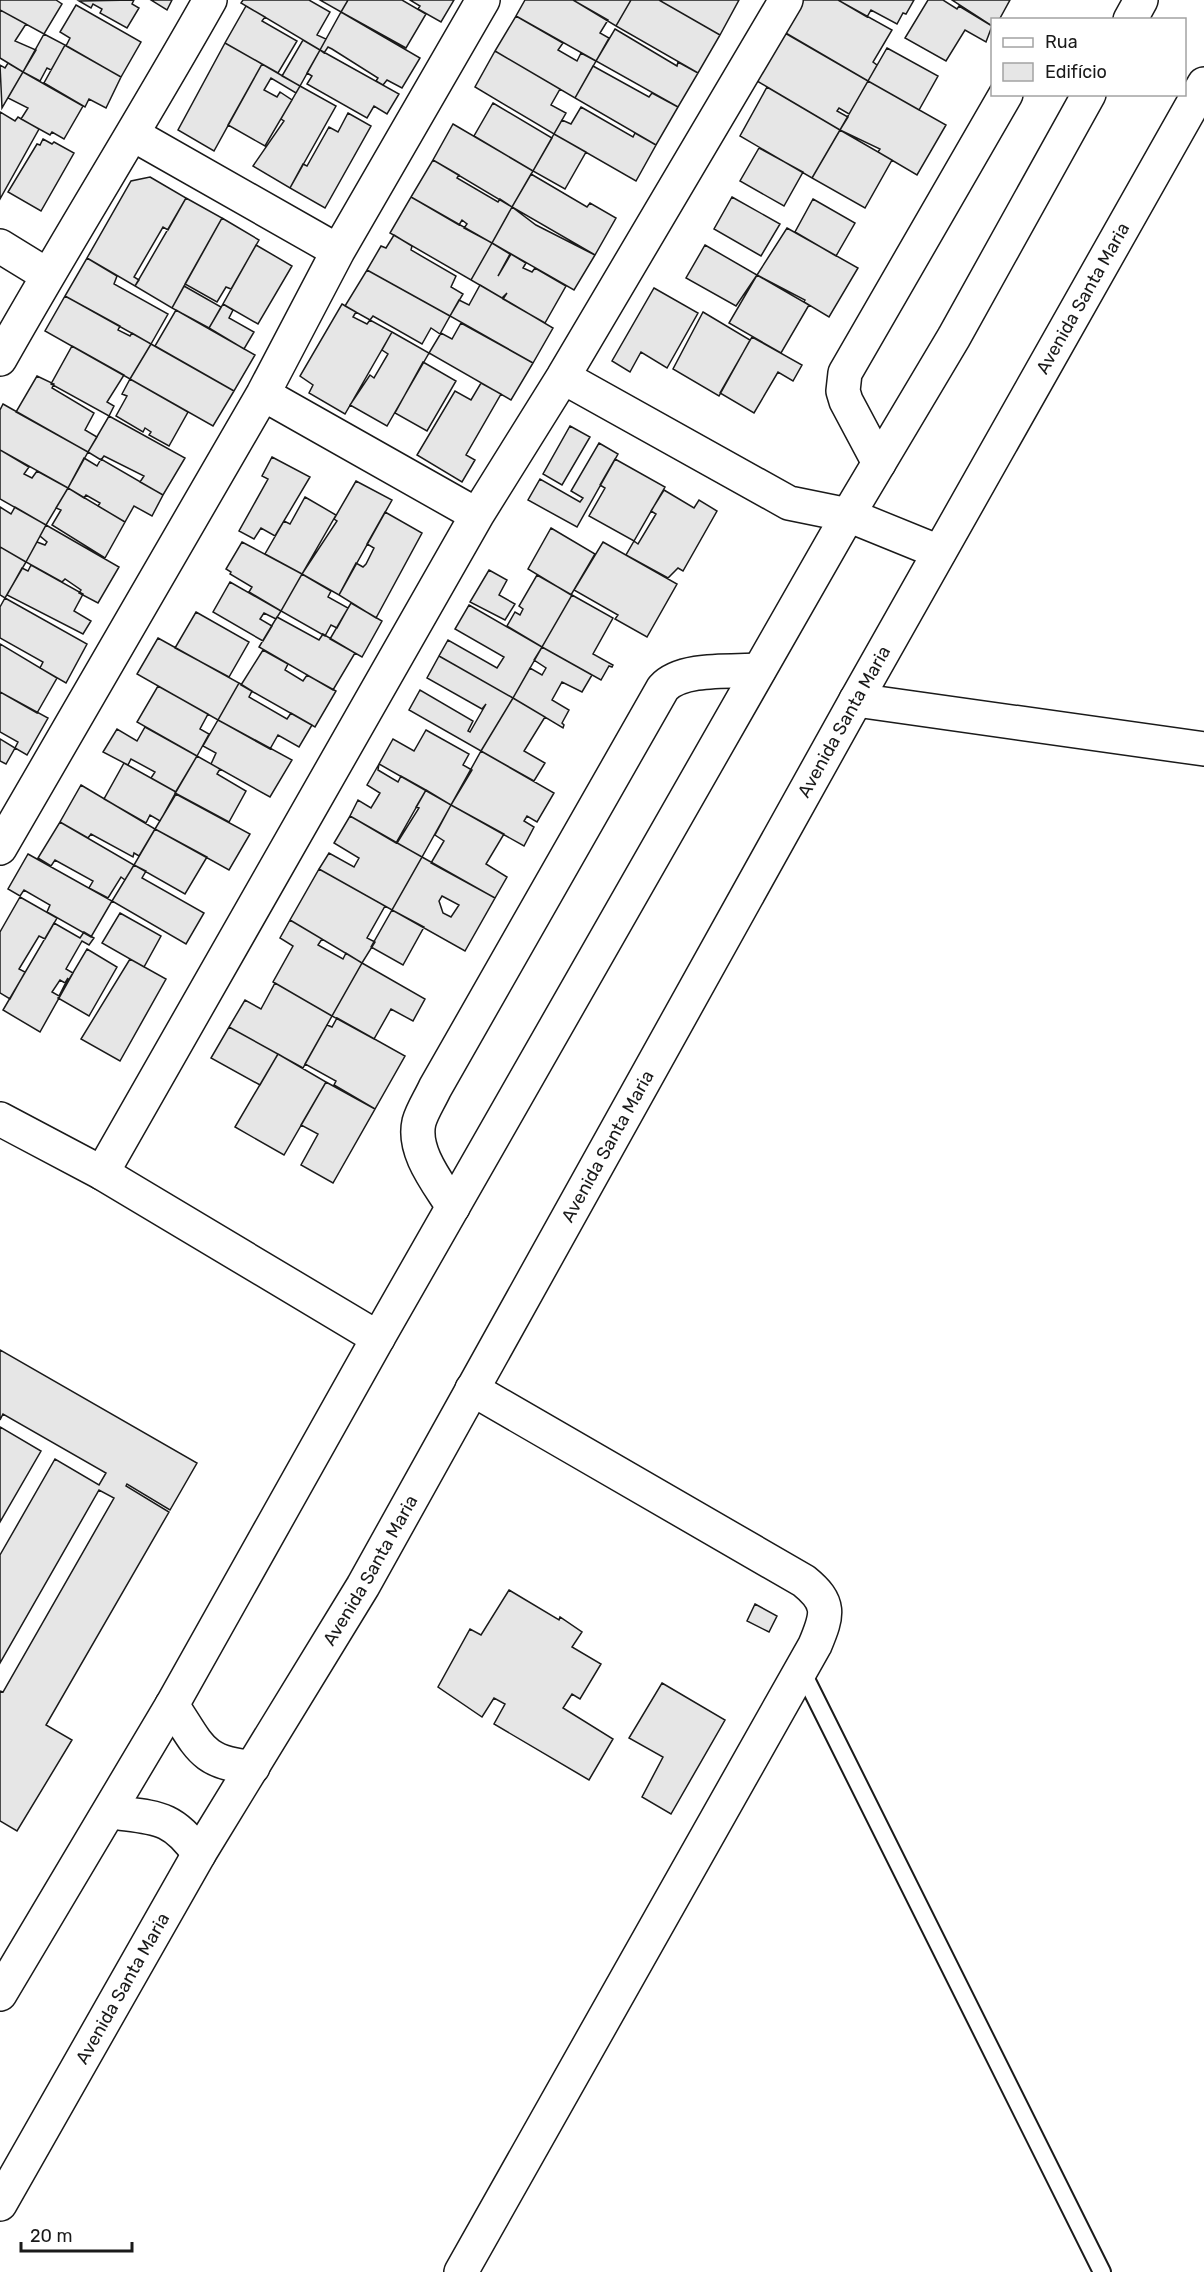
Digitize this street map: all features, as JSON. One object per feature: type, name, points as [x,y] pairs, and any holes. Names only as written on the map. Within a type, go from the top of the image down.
[{"type":"street","points":[[0,359],[47,275],[134,135],[210,0]]},
{"type":"street","points":[[0,848],[263,394],[339,251],[483,0]]},
{"type":"street","points":[[102,1173],[477,515],[563,377],[786,0]]},
{"type":"street","points":[[1131,18],[1141,0]]},
{"type":"street","name":"Avenida Santa Maria","points":[[0,2204],[199,1854],[363,1586],[856,700],[1204,84]]},
{"type":"street","points":[[879,463],[846,401],[843,391],[845,373],[1005,96]]},
{"type":"street","points":[[0,1994],[111,1812],[172,1706],[378,1338],[848,515],[954,337],[1088,96]]},
{"type":"street","points":[[134,135],[339,251]]},
{"type":"street","points":[[0,246],[47,275]]},
{"type":"street","points":[[563,377],[789,503],[848,515],[939,552]]},
{"type":"street","points":[[263,394],[477,515]]},
{"type":"street","points":[[453,1207],[425,1160],[419,1124],[453,1058],[663,688],[669,681],[685,674],[759,670]]},
{"type":"street","points":[[856,700],[1204,749]]},
{"type":"street","points":[[0,1119],[102,1173],[378,1338]]},
{"type":"street","points":[[461,2272],[801,1669],[825,1620],[825,1606],[820,1594],[804,1581],[472,1389]]},
{"type":"street","points":[[172,1706],[213,1760],[228,1766],[253,1767]]},
{"type":"street","points":[[111,1812],[168,1822],[180,1829],[199,1854]]},
{"type":"lane","points":[[801,1669],[1102,2272]]},
{"type":"building","points":[[0,0],[56,0],[62,4],[44,34],[0,10]]},
{"type":"building","points":[[134,0],[132,4],[139,8],[127,28],[100,13],[102,9],[93,4],[91,8],[79,1]]},
{"type":"building","points":[[151,0],[172,0],[167,10]]},
{"type":"building","points":[[243,0],[309,0],[330,12],[317,35],[326,39],[320,50],[241,3]]},
{"type":"building","points":[[320,0],[348,0],[341,12]]},
{"type":"building","points":[[348,0],[402,0],[426,14],[406,48],[341,12]]},
{"type":"building","points":[[410,0],[454,0],[441,22],[418,9],[420,6]]},
{"type":"building","points":[[525,0],[573,0],[608,20],[600,33],[609,38],[596,61],[516,16]]},
{"type":"building","points":[[573,0],[631,0],[616,26]]},
{"type":"building","points":[[631,0],[659,0],[720,35],[698,73],[616,26]]},
{"type":"building","points":[[659,0],[739,0],[720,35]]},
{"type":"building","points":[[803,0],[838,0],[892,30],[873,62],[877,65],[868,81],[784,32]]},
{"type":"building","points":[[838,0],[914,0],[897,24],[871,10],[867,17]]},
{"type":"building","points":[[928,0],[943,0],[957,9],[959,6],[991,25],[986,42],[965,30],[946,61],[905,38]]},
{"type":"building","points":[[952,0],[1010,0],[1000,18],[991,18],[991,25]]},
{"type":"building","points":[[76,5],[141,42],[121,77],[66,46],[70,38],[60,32]]},
{"type":"building","points":[[246,6],[265,17],[262,21],[297,41],[278,73],[225,43]]},
{"type":"building","points":[[0,10],[26,24],[15,41],[36,50],[23,72],[0,58]]},
{"type":"building","points":[[341,12],[420,58],[402,88],[387,80],[383,85],[376,81],[378,78],[328,47],[324,53],[320,50]]},
{"type":"building","points":[[516,16],[563,43],[558,50],[577,61],[581,53],[596,61],[575,98],[495,51]]},
{"type":"building","points":[[615,29],[677,66],[678,62],[698,73],[678,107],[596,61]]},
{"type":"building","points":[[785,33],[868,81],[849,114],[839,108],[837,111],[848,117],[840,130],[757,81]]},
{"type":"building","points":[[44,34],[65,45],[51,70],[47,68],[40,81],[23,72]]},
{"type":"building","points":[[303,40],[320,50],[300,86],[282,76]]},
{"type":"building","points":[[225,43],[262,64],[214,151],[178,130]]},
{"type":"building","points":[[65,45],[121,77],[106,108],[89,99],[85,107],[44,83]]},
{"type":"building","points":[[887,48],[938,76],[919,110],[868,81]]},
{"type":"building","points":[[320,50],[399,94],[387,114],[374,106],[367,118],[307,84],[312,76],[307,73]]},
{"type":"building","points":[[495,51],[560,89],[551,105],[566,113],[554,134],[475,87]]},
{"type":"building","points":[[8,63],[23,72],[2,108],[0,65],[5,68]]},
{"type":"building","points":[[262,64],[300,86],[296,93],[271,78],[264,90],[277,97],[280,92],[292,100],[265,146],[228,125]]},
{"type":"building","points":[[593,66],[649,97],[652,93],[678,107],[656,145],[575,98]]},
{"type":"building","points":[[23,72],[83,106],[64,139],[52,132],[50,135],[21,119],[28,108],[8,98]]},
{"type":"building","points":[[868,81],[946,125],[917,175],[878,152],[880,149],[840,130]]},
{"type":"building","points":[[300,86],[336,106],[290,188],[253,166],[284,121],[281,119]]},
{"type":"building","points":[[767,87],[840,130],[812,178],[740,136]]},
{"type":"building","points":[[493,103],[552,138],[533,171],[474,136]]},
{"type":"building","points":[[581,107],[633,137],[635,133],[656,145],[636,181],[554,134],[562,120],[571,124]]},
{"type":"building","points":[[0,112],[15,121],[18,117],[39,129],[0,199]]},
{"type":"building","points":[[348,113],[371,126],[325,208],[290,188],[303,164],[307,166],[329,127],[338,132]]},
{"type":"building","points":[[453,124],[533,171],[512,207],[433,160]]},
{"type":"building","points":[[840,130],[892,160],[865,208],[812,178]]},
{"type":"building","points":[[554,134],[586,152],[565,189],[533,171]]},
{"type":"building","points":[[43,139],[74,153],[41,211],[8,192],[37,144],[40,145]]},
{"type":"building","points":[[759,148],[803,172],[784,206],[740,181]]},
{"type":"building","points":[[433,160],[459,175],[457,178],[498,202],[500,199],[512,207],[492,243],[464,228],[467,224],[462,220],[459,225],[411,197]]},
{"type":"building","points":[[531,174],[587,207],[590,203],[616,218],[595,255],[512,207]]},
{"type":"building","points":[[150,177],[186,198],[168,230],[163,227],[134,277],[139,280],[135,286],[87,258],[131,181]]},
{"type":"building","points":[[411,197],[492,243],[471,280],[390,233]]},
{"type":"building","points":[[732,197],[780,224],[761,256],[714,229]]},
{"type":"building","points":[[186,198],[222,218],[172,308],[135,286]]},
{"type":"building","points":[[813,199],[855,223],[836,256],[795,232]]},
{"type":"building","points":[[512,207],[536,225],[595,255],[574,290],[492,243]]},
{"type":"building","points":[[222,218],[259,240],[231,289],[226,287],[217,302],[185,284]]},
{"type":"building","points":[[787,228],[858,268],[829,317],[804,302],[805,300],[757,275]]},
{"type":"building","points":[[394,235],[412,246],[411,250],[456,276],[451,287],[463,294],[450,316],[367,270],[381,246],[386,248]]},
{"type":"building","points":[[492,243],[510,254],[498,276],[511,254],[526,263],[523,268],[532,272],[535,268],[566,286],[545,323],[503,299],[507,293],[502,298],[471,280]]},
{"type":"building","points":[[256,245],[292,266],[258,324],[223,304]]},
{"type":"building","points":[[705,245],[757,275],[736,306],[686,278]]},
{"type":"building","points":[[87,258],[117,276],[114,284],[168,314],[151,344],[65,296]]},
{"type":"building","points":[[367,270],[450,316],[440,334],[431,328],[422,344],[373,316],[370,320],[345,306]]},
{"type":"building","points":[[757,275],[809,305],[781,353],[729,323]]},
{"type":"building","points":[[480,285],[553,328],[533,363],[450,316],[459,300],[469,305]]},
{"type":"building","points":[[184,286],[221,307],[209,328],[172,308]]},
{"type":"building","points":[[654,288],[698,313],[667,368],[641,352],[630,372],[612,361]]},
{"type":"building","points":[[65,296],[120,326],[118,330],[130,336],[132,333],[151,344],[130,379],[45,331]]},
{"type":"building","points":[[223,304],[233,310],[229,318],[254,332],[244,349],[209,328]]},
{"type":"building","points":[[342,304],[356,312],[353,317],[367,324],[370,320],[392,332],[345,414],[309,393],[313,385],[300,376]]},
{"type":"building","points":[[176,310],[255,355],[234,391],[155,346]]},
{"type":"building","points":[[703,312],[750,340],[719,396],[673,369]]},
{"type":"building","points":[[461,323],[533,363],[511,400],[429,353],[441,333],[452,339]]},
{"type":"building","points":[[392,332],[429,353],[387,426],[350,405],[370,375],[374,378],[388,354],[382,350]]},
{"type":"building","points":[[752,337],[802,365],[793,381],[778,372],[754,413],[720,393]]},
{"type":"building","points":[[151,344],[234,391],[213,426],[130,379]]},
{"type":"building","points":[[72,346],[124,375],[107,402],[114,406],[109,416],[51,384]]},
{"type":"building","points":[[423,362],[456,381],[427,431],[395,413]]},
{"type":"building","points":[[37,376],[54,384],[52,388],[94,413],[85,430],[97,437],[88,452],[16,412]]},
{"type":"building","points":[[130,379],[188,412],[169,446],[149,435],[151,432],[145,428],[143,432],[116,416],[127,396],[122,394]]},
{"type":"building","points":[[481,383],[501,394],[466,455],[475,460],[462,482],[417,455],[455,391],[471,400]]},
{"type":"building","points":[[3,404],[88,452],[68,488],[0,450],[0,410]]},
{"type":"building","points":[[109,416],[185,458],[163,495],[140,482],[144,476],[104,456],[101,460],[88,452]]},
{"type":"building","points":[[570,426],[590,437],[562,485],[543,474]]},
{"type":"building","points":[[599,443],[618,454],[577,527],[528,500],[540,479],[580,502],[583,498],[571,491]]},
{"type":"building","points":[[0,450],[29,467],[24,474],[32,478],[37,471],[68,488],[46,525],[0,499]]},
{"type":"building","points":[[272,457],[310,477],[275,536],[261,528],[254,539],[239,531],[268,479],[262,476]]},
{"type":"building","points":[[84,458],[97,466],[101,459],[163,495],[152,516],[134,506],[125,522],[98,506],[100,503],[86,495],[84,498],[68,488]]},
{"type":"building","points":[[615,459],[665,487],[634,541],[589,516],[605,488],[600,485]]},
{"type":"building","points":[[356,481],[392,500],[339,595],[302,574],[337,521],[334,519]]},
{"type":"building","points":[[68,488],[125,522],[105,558],[52,525],[61,510],[56,508]]},
{"type":"building","points":[[664,490],[694,508],[699,500],[717,511],[683,571],[678,568],[668,578],[626,555],[634,541],[638,544],[656,514],[651,511]]},
{"type":"building","points":[[305,497],[336,515],[302,574],[265,554],[284,521],[290,524]]},
{"type":"building","points":[[0,507],[11,514],[15,507],[46,525],[26,562],[0,547]]},
{"type":"building","points":[[385,512],[422,533],[376,618],[339,595],[356,563],[363,567],[366,564],[374,548],[367,544]]},
{"type":"building","points":[[46,525],[119,567],[98,603],[79,593],[81,590],[65,579],[62,582],[26,562],[37,542],[45,545],[47,542],[40,536]]},
{"type":"building","points":[[551,528],[595,554],[571,595],[528,569]]},
{"type":"building","points":[[242,542],[302,574],[281,611],[249,592],[252,587],[230,574],[231,572],[226,569]]},
{"type":"building","points":[[603,542],[677,584],[647,637],[615,619],[618,615],[574,590]]},
{"type":"building","points":[[0,547],[26,562],[5,598],[0,595]]},
{"type":"building","points":[[31,565],[83,594],[74,611],[91,621],[83,634],[7,595],[22,568],[28,571]]},
{"type":"building","points":[[489,570],[507,580],[499,595],[515,604],[505,620],[470,602]]},
{"type":"building","points":[[302,574],[331,591],[328,597],[348,608],[337,628],[331,625],[325,636],[281,611]]},
{"type":"building","points":[[537,575],[572,595],[542,647],[507,626],[515,612],[520,615],[523,609],[519,606]]},
{"type":"building","points":[[230,582],[281,611],[276,619],[264,613],[260,619],[272,626],[263,641],[213,612]]},
{"type":"building","points":[[572,595],[613,618],[593,654],[613,665],[609,666],[601,680],[542,647]]},
{"type":"building","points":[[5,598],[87,644],[66,683],[40,668],[43,662],[0,638],[0,607]]},
{"type":"building","points":[[351,603],[382,621],[362,657],[330,639]]},
{"type":"building","points":[[469,605],[542,647],[513,698],[439,656],[448,640],[497,668],[504,657],[455,629]]},
{"type":"building","points":[[196,612],[249,642],[229,677],[175,648]]},
{"type":"building","points":[[277,617],[319,640],[323,634],[355,653],[333,690],[259,647]]},
{"type":"building","points":[[158,638],[239,683],[218,720],[137,674]]},
{"type":"building","points":[[0,644],[57,678],[37,713],[0,692]]},
{"type":"building","points":[[542,647],[592,675],[582,692],[562,682],[552,700],[569,710],[562,723],[563,728],[513,698],[530,668],[542,675],[546,668],[534,660]]},
{"type":"building","points":[[263,650],[288,664],[285,670],[303,681],[307,675],[336,691],[315,727],[241,685]]},
{"type":"building","points":[[439,656],[513,698],[481,751],[409,710],[420,690],[473,721],[468,731],[470,732],[486,704],[482,709],[427,678]]},
{"type":"building","points":[[239,683],[252,691],[249,697],[287,719],[291,713],[312,725],[299,747],[278,735],[270,749],[218,720]]},
{"type":"building","points":[[158,686],[208,714],[200,729],[209,734],[197,756],[137,722]]},
{"type":"building","points":[[0,692],[48,718],[27,755],[15,748],[18,742],[0,732]]},
{"type":"building","points":[[513,698],[545,717],[524,751],[545,763],[534,781],[481,751]]},
{"type":"building","points":[[218,720],[292,760],[270,797],[211,764],[216,753],[203,746]]},
{"type":"building","points":[[145,727],[197,756],[176,792],[151,778],[155,772],[131,759],[128,765],[103,752],[117,729],[137,741]]},
{"type":"building","points":[[426,730],[469,754],[463,765],[472,770],[451,805],[379,764],[393,739],[414,751]]},
{"type":"building","points":[[0,739],[15,748],[6,764],[0,761]]},
{"type":"building","points":[[481,751],[554,793],[537,822],[527,816],[524,821],[534,827],[524,846],[451,805]]},
{"type":"building","points":[[197,756],[220,769],[217,774],[246,791],[229,822],[175,793]]},
{"type":"building","points":[[124,763],[176,792],[160,821],[150,815],[146,823],[104,799]]},
{"type":"building","points":[[379,764],[378,770],[398,782],[401,776],[426,790],[396,843],[350,816],[358,800],[371,808],[380,793],[367,785]]},
{"type":"building","points":[[81,785],[155,829],[139,856],[134,853],[133,857],[91,834],[88,838],[60,822]]},
{"type":"building","points":[[426,790],[451,805],[422,857],[397,843],[419,808],[416,807]]},
{"type":"building","points":[[176,794],[250,834],[229,870],[155,829]]},
{"type":"building","points":[[451,805],[504,834],[486,864],[507,877],[495,898],[431,863],[444,841],[435,835]]},
{"type":"building","points":[[350,816],[422,857],[392,910],[319,869],[329,853],[354,867],[359,858],[334,843]]},
{"type":"building","points":[[60,822],[134,865],[125,880],[121,877],[108,898],[89,888],[93,881],[55,860],[51,866],[38,858]]},
{"type":"building","points":[[155,829],[207,857],[185,894],[134,865]]},
{"type":"building","points":[[28,854],[112,901],[91,937],[47,912],[50,905],[24,890],[20,896],[8,889]]},
{"type":"building","points":[[422,857],[495,898],[465,951],[392,910]],"holes":[[[442,896],[459,905],[451,917],[443,913],[439,901]]]},
{"type":"building","points":[[134,865],[146,871],[142,878],[204,913],[186,944],[112,901]]},
{"type":"building","points":[[319,869],[385,906],[367,938],[375,942],[362,963],[290,920]]},
{"type":"building","points":[[20,897],[57,918],[45,939],[39,936],[19,969],[25,972],[10,999],[0,993],[0,932]]},
{"type":"building","points":[[392,910],[424,927],[403,965],[371,947]]},
{"type":"building","points":[[120,913],[161,936],[144,967],[102,943]]},
{"type":"building","points":[[290,920],[322,939],[318,945],[343,959],[346,953],[362,963],[332,1016],[273,982],[293,946],[280,938]]},
{"type":"building","points":[[54,923],[80,938],[84,932],[94,938],[89,945],[82,941],[66,969],[73,973],[40,1032],[3,1010]],"holes":[[[68,978],[59,996],[52,992],[60,980],[65,983]]]},
{"type":"building","points":[[87,949],[117,967],[89,1016],[58,998]]},
{"type":"building","points":[[130,959],[166,979],[120,1061],[81,1039]]},
{"type":"building","points":[[362,963],[425,999],[413,1021],[391,1009],[374,1039],[332,1016]]},
{"type":"building","points":[[275,983],[332,1016],[303,1068],[229,1027],[245,1000],[261,1009]]},
{"type":"building","points":[[337,1018],[405,1056],[375,1109],[334,1085],[336,1081],[305,1064],[327,1025],[332,1027]]},
{"type":"building","points":[[229,1027],[278,1054],[260,1085],[211,1058]]},
{"type":"building","points":[[278,1054],[326,1082],[284,1155],[235,1127]]},
{"type":"building","points":[[326,1082],[375,1109],[333,1183],[301,1165],[318,1134],[301,1125]]},
{"type":"building","points":[[0,1350],[197,1463],[170,1510],[127,1484],[126,1486],[169,1512],[46,1725],[72,1740],[17,1831],[0,1821],[0,1691],[3,1692],[114,1498],[99,1490],[0,1663],[0,1555],[55,1459],[99,1485],[106,1473],[3,1414],[0,1420]]},
{"type":"building","points":[[0,1427],[41,1451],[0,1522]]},
{"type":"building","points":[[509,1590],[559,1620],[560,1617],[582,1632],[572,1647],[601,1664],[580,1699],[572,1694],[563,1708],[613,1739],[589,1780],[494,1724],[505,1704],[494,1698],[482,1717],[438,1687],[470,1629],[481,1635]]},
{"type":"building","points":[[755,1604],[777,1616],[769,1632],[747,1621]]},
{"type":"building","points":[[662,1683],[725,1720],[671,1814],[642,1797],[663,1757],[629,1738]]}]
